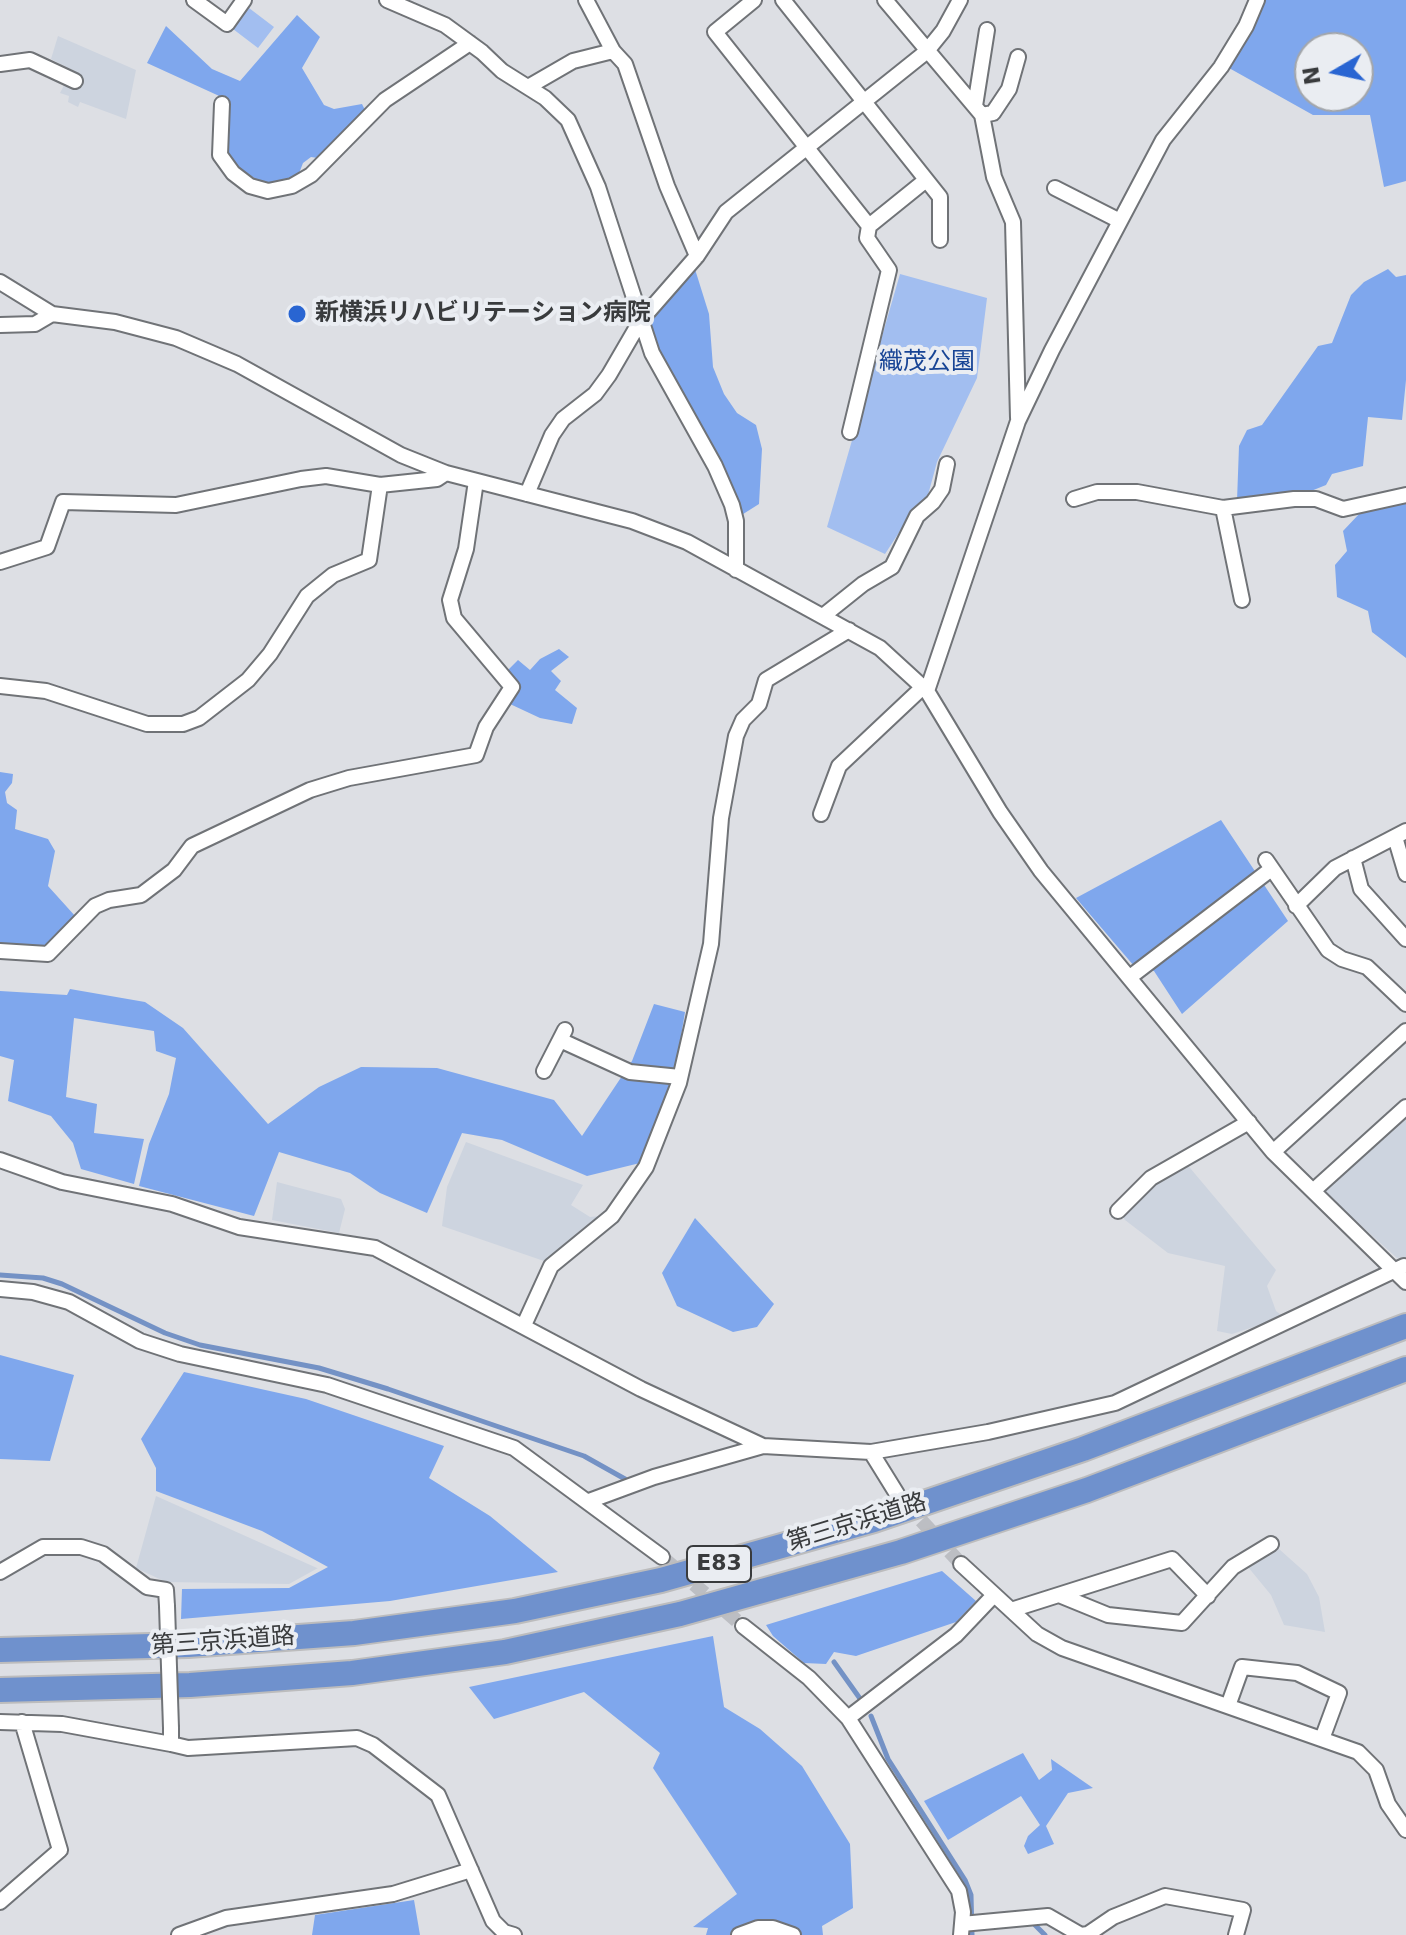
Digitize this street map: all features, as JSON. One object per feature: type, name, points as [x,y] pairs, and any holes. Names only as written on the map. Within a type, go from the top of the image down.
[{"type":"highway","name":"第三京浜道路","points":[[0,1650],[188,1645],[354,1633],[515,1611],[661,1580],[874,1520],[1083,1449],[1406,1326]]},
{"type":"highway","name":"第三京浜道路","points":[[0,1690],[190,1685],[352,1673],[505,1652],[680,1614],[901,1552],[1087,1490],[1406,1369]]},
{"type":"street","points":[[194,0],[227,24],[244,0]]},
{"type":"street","points":[[387,0],[445,25],[568,120],[580,143],[641,320],[669,388],[715,466],[732,505],[736,521],[736,570]]},
{"type":"street","points":[[586,0],[613,51],[625,64],[667,186],[697,256]]},
{"type":"street","points":[[754,0],[715,32],[869,226]]},
{"type":"street","points":[[783,0],[940,197],[940,240]]},
{"type":"street","points":[[885,0],[978,111],[993,113],[1009,89],[1018,57]]},
{"type":"street","points":[[527,494],[552,435],[563,419],[595,394],[641,320],[697,256],[726,212],[926,52],[943,31],[960,0]]},
{"type":"street","points":[[821,814],[839,766],[925,689],[1018,421],[1163,140],[1221,67],[1246,26],[1257,0]]},
{"type":"street","points":[[987,30],[978,111],[994,177],[1013,222],[1018,421]]},
{"type":"street","points":[[222,104],[220,155],[233,173],[250,186],[268,191],[292,186],[311,175],[385,100],[470,43]]},
{"type":"street","points":[[528,87],[573,61],[613,51]]},
{"type":"street","points":[[0,64],[30,60],[75,81]]},
{"type":"street","points":[[850,432],[889,270],[867,238],[869,226],[926,180]]},
{"type":"street","points":[[1055,188],[1120,221]]},
{"type":"street","points":[[0,282],[52,314],[115,322],[176,338],[237,364],[401,455],[446,473],[632,521],[687,542],[880,648],[925,689],[1000,812],[1041,871],[1273,1152],[1401,1267],[1406,1282]]},
{"type":"street","points":[[0,325],[35,324],[52,314]]},
{"type":"street","points":[[823,616],[863,584],[892,567],[917,516],[942,489],[947,464]]},
{"type":"street","points":[[0,562],[47,547],[63,502],[176,505],[271,484],[326,476],[380,485],[437,479],[446,473]]},
{"type":"street","points":[[0,951],[48,954],[95,906],[109,900],[141,895],[174,870],[192,846],[310,790],[349,778],[476,755],[486,727],[512,687],[454,618],[450,600],[466,549],[476,481]]},
{"type":"street","points":[[0,686],[46,691],[147,724],[183,724],[199,718],[248,680],[270,654],[307,596],[333,575],[369,560],[380,485]]},
{"type":"street","points":[[1074,499],[1097,492],[1137,492],[1223,508],[1316,499],[1343,509],[1406,495]]},
{"type":"street","points":[[1223,508],[1242,600]]},
{"type":"street","points":[[524,1325],[551,1266],[612,1216],[646,1167],[680,1077],[711,944],[721,818],[736,736],[743,720],[759,704],[766,680],[849,630]]},
{"type":"street","points":[[1296,906],[1335,868],[1400,834],[1406,874]]},
{"type":"street","points":[[1353,858],[1361,889],[1406,939]]},
{"type":"street","points":[[1130,977],[1268,865],[1333,955],[1367,967],[1406,1004]]},
{"type":"street","points":[[1273,1152],[1406,1031]]},
{"type":"street","points":[[544,1071],[562,1035],[630,1072],[680,1077]]},
{"type":"street","points":[[1313,1191],[1406,1107]]},
{"type":"street","points":[[1118,1211],[1151,1178],[1249,1122]]},
{"type":"street","points":[[0,1160],[62,1182],[172,1204],[239,1227],[375,1248],[641,1389],[763,1446]]},
{"type":"street","points":[[589,1501],[654,1477],[763,1446],[871,1452],[1003,1429],[1115,1403],[1401,1267]]},
{"type":"street","points":[[0,1289],[33,1292],[69,1302],[140,1341],[180,1354],[327,1385],[514,1448],[662,1557]]},
{"type":"street","points":[[871,1452],[897,1494]]},
{"type":"street","points":[[1059,1595],[1108,1615],[1182,1623],[1233,1567],[1271,1544]]},
{"type":"street","points":[[0,1572],[43,1547],[81,1547],[103,1554],[147,1587],[166,1590],[171,1744]]},
{"type":"street","points":[[1011,1610],[1172,1559],[1208,1596]]},
{"type":"street","points":[[961,1564],[1037,1634],[1062,1648],[1358,1752],[1376,1770],[1388,1804],[1406,1830]]},
{"type":"street","points":[[848,1718],[956,1635],[994,1595]]},
{"type":"street","points":[[743,1626],[809,1678],[848,1718],[949,1873],[959,1891],[966,1927],[1048,1916],[1081,1935],[1088,1934],[1113,1917],[1165,1896],[1243,1910],[1236,1935]]},
{"type":"street","points":[[1228,1706],[1242,1667],[1297,1673],[1339,1693],[1322,1739]]},
{"type":"street","points":[[0,1722],[99,1729],[188,1748],[357,1738],[373,1745],[438,1795],[493,1921],[504,1932],[514,1935]]},
{"type":"street","points":[[0,1902],[60,1850],[22,1722]]},
{"type":"street","points":[[179,1935],[226,1918],[393,1894],[471,1870]]},
{"type":"street","points":[[739,1935],[758,1928],[773,1928],[793,1935]]},
{"type":"shaded area","points":[[1263,0],[1406,0],[1406,181],[1384,187],[1370,115],[1313,115],[1308,112],[1374,112],[1374,32],[1294,32],[1294,104],[1229,68]]},
{"type":"shaded area","points":[[297,15],[320,37],[302,68],[324,105],[334,109],[362,104],[365,110],[318,158],[311,157],[303,163],[298,176],[291,182],[269,186],[238,169],[225,153],[228,100],[147,63],[166,26],[212,69],[240,81]]},
{"type":"shaded area","points":[[58,36],[136,70],[126,119],[80,102],[78,107],[68,102],[69,96],[60,93],[72,70],[51,59]]},
{"type":"shaded area","points":[[694,266],[709,314],[713,367],[724,394],[737,413],[756,425],[762,449],[759,504],[740,516],[656,351],[647,320]]},
{"type":"shaded area","points":[[1388,269],[1396,277],[1406,275],[1406,380],[1402,420],[1368,417],[1363,466],[1332,474],[1326,485],[1306,493],[1237,501],[1239,446],[1247,430],[1262,425],[1318,346],[1332,343],[1351,295],[1364,282]]},
{"type":"shaded area","points":[[1406,503],[1406,658],[1372,632],[1368,611],[1337,597],[1335,565],[1347,551],[1343,531],[1360,513]]},
{"type":"shaded area","points":[[559,649],[569,657],[551,671],[561,681],[555,690],[577,708],[572,724],[540,718],[510,704],[518,687],[506,672],[518,660],[530,670],[540,659]]},
{"type":"shaded area","points":[[0,772],[13,774],[12,783],[5,792],[7,803],[17,810],[15,829],[48,839],[55,851],[48,886],[76,917],[44,949],[0,946]]},
{"type":"shaded area","points":[[1221,820],[1288,921],[1182,1014],[1154,971],[1134,966],[1076,898]]},
{"type":"shaded area","points":[[70,989],[145,1002],[183,1028],[268,1124],[319,1087],[361,1067],[437,1068],[554,1100],[582,1136],[632,1061],[654,1004],[685,1012],[676,1067],[640,1163],[587,1176],[502,1140],[462,1133],[427,1213],[380,1193],[350,1173],[279,1152],[254,1216],[139,1186],[149,1144],[169,1094],[176,1058],[156,1051],[154,1031],[74,1018],[66,1097],[97,1104],[94,1133],[144,1139],[134,1184],[81,1169],[73,1143],[51,1116],[8,1101],[14,1060],[0,1056],[0,991],[67,995]]},
{"type":"shaded area","points":[[1406,1113],[1406,1257],[1397,1258],[1325,1193],[1325,1185]]},
{"type":"shaded area","points":[[466,1142],[583,1185],[571,1205],[590,1217],[601,1216],[544,1261],[442,1226],[447,1187]]},
{"type":"shaded area","points":[[1185,1162],[1276,1270],[1267,1286],[1276,1311],[1284,1317],[1232,1334],[1217,1331],[1225,1266],[1168,1253],[1125,1220],[1120,1212],[1153,1179]]},
{"type":"shaded area","points":[[277,1182],[341,1199],[345,1209],[339,1233],[272,1220]]},
{"type":"shaded area","points":[[695,1218],[774,1304],[757,1327],[733,1332],[677,1306],[662,1273]]},
{"type":"shaded area","points":[[0,1355],[74,1375],[50,1461],[0,1459]]},
{"type":"shaded area","points":[[184,1372],[306,1399],[444,1446],[429,1478],[490,1516],[558,1572],[390,1601],[181,1619],[182,1589],[289,1588],[328,1567],[262,1531],[156,1491],[156,1468],[141,1439]]},
{"type":"shaded area","points":[[156,1496],[318,1568],[289,1584],[166,1582],[136,1568]]},
{"type":"shaded area","points":[[1279,1549],[1307,1574],[1319,1597],[1325,1632],[1284,1625],[1271,1595],[1248,1567]]},
{"type":"shaded area","points":[[942,1571],[976,1601],[956,1622],[856,1656],[834,1652],[826,1664],[804,1663],[773,1636],[766,1625]]},
{"type":"shaded area","points":[[713,1636],[724,1707],[760,1729],[802,1766],[850,1844],[853,1908],[822,1926],[823,1935],[706,1935],[708,1928],[693,1927],[737,1894],[653,1768],[660,1753],[584,1692],[494,1719],[469,1687]]},
{"type":"shaded area","points":[[1023,1753],[1039,1780],[1052,1770],[1051,1759],[1093,1788],[1068,1793],[1046,1826],[1054,1844],[1028,1854],[1024,1846],[1028,1836],[1040,1825],[1021,1796],[948,1840],[924,1801]]},
{"type":"shaded area","points":[[414,1900],[420,1935],[312,1935],[315,1915]]},
{"type":"green space","points":[[249,8],[274,27],[258,48],[233,29]]},
{"type":"green space","name":"織茂公園","points":[[900,274],[987,298],[977,378],[937,462],[928,495],[917,505],[885,554],[827,527]]},
{"type":"waterway","points":[[0,1275],[43,1278],[62,1284],[165,1333],[200,1345],[319,1368],[388,1389],[584,1456],[625,1479]]},
{"type":"waterway","points":[[834,1662],[861,1700]]},
{"type":"waterway","points":[[871,1716],[888,1759],[965,1880],[971,1895],[972,1935]]},
{"type":"waterway","points":[[1035,1925],[1045,1935]]},
{"type":"tunnel","points":[[907,1505],[961,1564]]},
{"type":"tunnel","points":[[662,1557],[743,1626]]},
{"type":"place","name":"新横浜リハビリテーション病院","points":[[297,314]]}]
